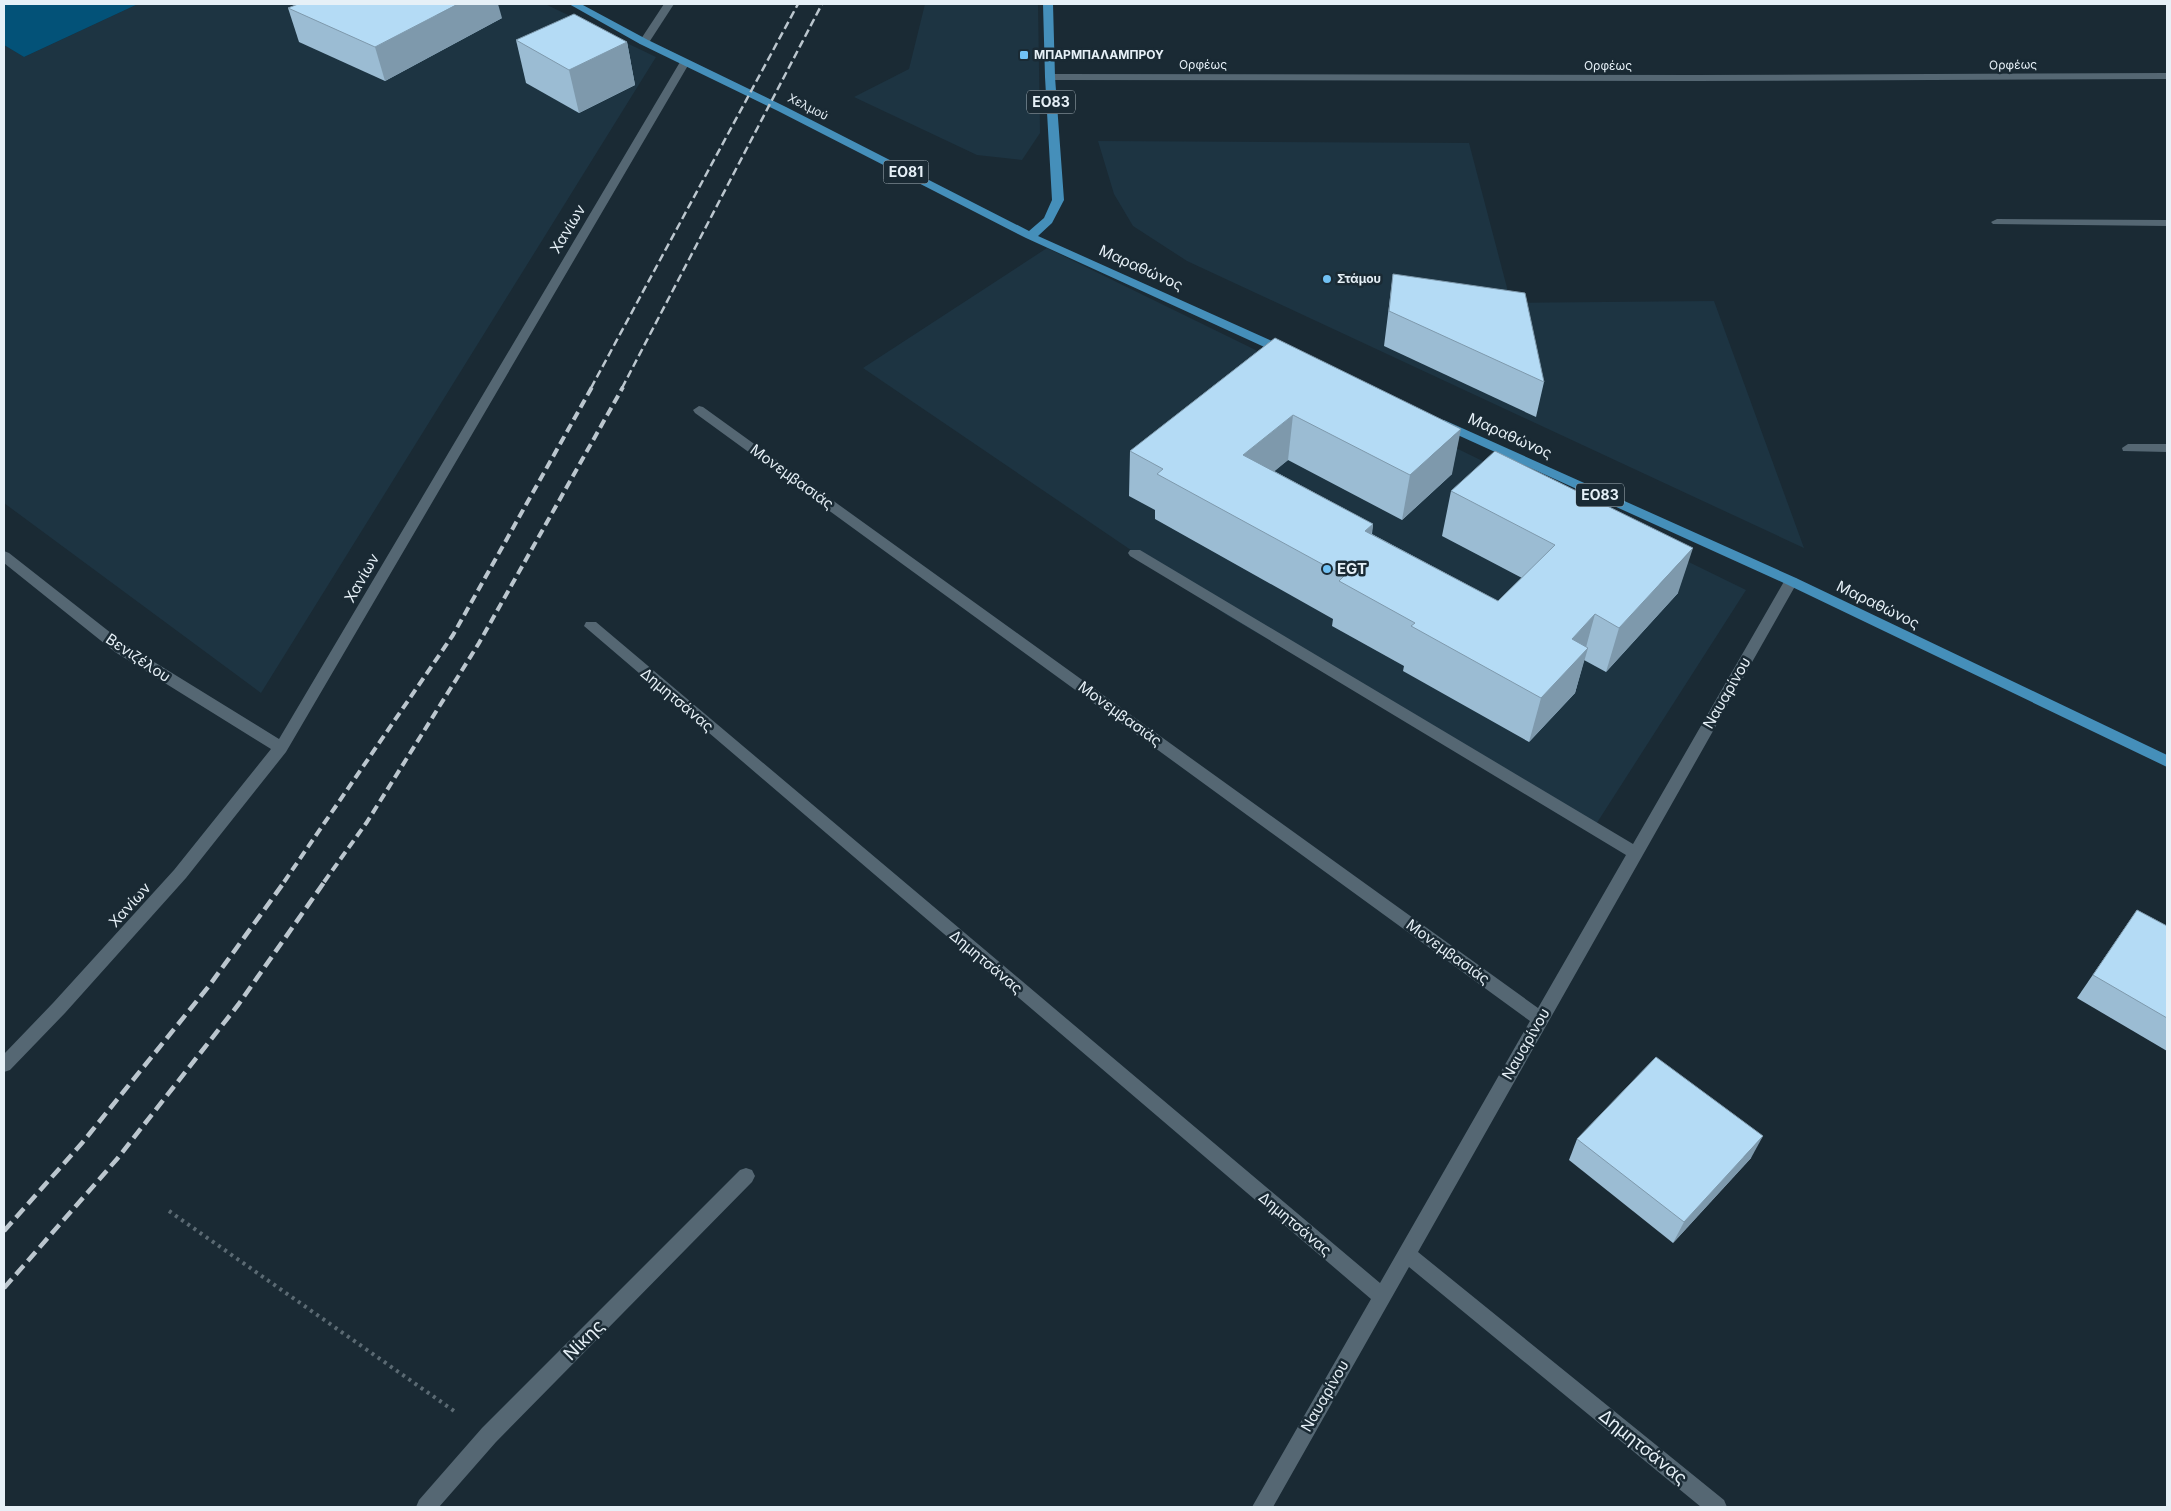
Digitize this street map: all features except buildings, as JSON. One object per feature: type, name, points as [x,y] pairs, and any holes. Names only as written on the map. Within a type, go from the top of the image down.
[{"type":"main road","name":"Χελμού","points":[[574,4],[644,42],[782,109],[1030,236]]},
{"type":"main road","name":"ΕΟ83","points":[[1030,236],[1044,227],[1053,215],[1058,200],[1050,77],[1048,4]]},
{"type":"main road","name":"Μαραθώνος","points":[[1030,236],[1302,359]]},
{"type":"main road","name":"Μαραθώνος","points":[[1429,417],[1791,581],[2167,761]]},
{"type":"street","points":[[644,42],[669,4]]},
{"type":"street","name":"Χανίων","points":[[4,1065],[59,1008],[180,874],[281,748],[685,62]]},
{"type":"street","name":"Ορφέως","points":[[1050,77],[1713,78],[2167,76]]},
{"type":"street","points":[[1997,222],[2167,223]]},
{"type":"street","name":"Μονεμβασιάς","points":[[699,410],[1540,1019]]},
{"type":"street","points":[[2128,448],[2167,448]]},
{"type":"street","points":[[1135,553],[1635,853]]},
{"type":"street","name":"Βενιζέλου","points":[[4,556],[120,648],[281,748]]},
{"type":"street","name":"Ναυαρίνου","points":[[1262,1507],[1791,581]]},
{"type":"street","name":"Δημητσάνας","points":[[591,626],[1382,1297]]},
{"type":"street","name":"Νίκης","points":[[426,1507],[489,1435],[746,1176]]},
{"type":"street","name":"Δημητσάνας","points":[[1407,1254],[1717,1507]]},
{"type":"path","points":[[169,1211],[489,1435]]},
{"type":"shaded area","points":[[4,4],[138,4],[24,57],[4,45]]},
{"type":"shaded area","points":[[138,4],[545,4],[656,57],[261,693],[4,503],[4,45],[24,57]]},
{"type":"shaded area","points":[[925,4],[1038,4],[1040,133],[1022,160],[977,155],[854,97],[909,69]]},
{"type":"shaded area","points":[[1098,141],[1469,143],[1511,303],[1714,301],[1804,548],[1187,261],[1133,226],[1114,194]]},
{"type":"shaded area","points":[[1047,248],[1746,590],[1593,829],[1228,616],[863,368]]},
{"type":"railway","points":[[591,388],[798,4]]},
{"type":"railway","points":[[622,388],[822,4]]},
{"type":"railway","points":[[284,882],[453,635],[592,387]]},
{"type":"railway","points":[[324,882],[367,822],[479,643],[623,387]]},
{"type":"railway","points":[[4,1231],[82,1143],[209,986],[285,881]]},
{"type":"railway","points":[[4,1288],[117,1159],[238,1005],[325,881]]},
{"type":"place","name":"ΜΠΑΡΜΠΑΛΑΜΠΡΟΥ","points":[[1024,55]]},
{"type":"place","name":"Στάμου","points":[[1327,279]]},
{"type":"place","name":"EGT","points":[[1327,569]]}]
